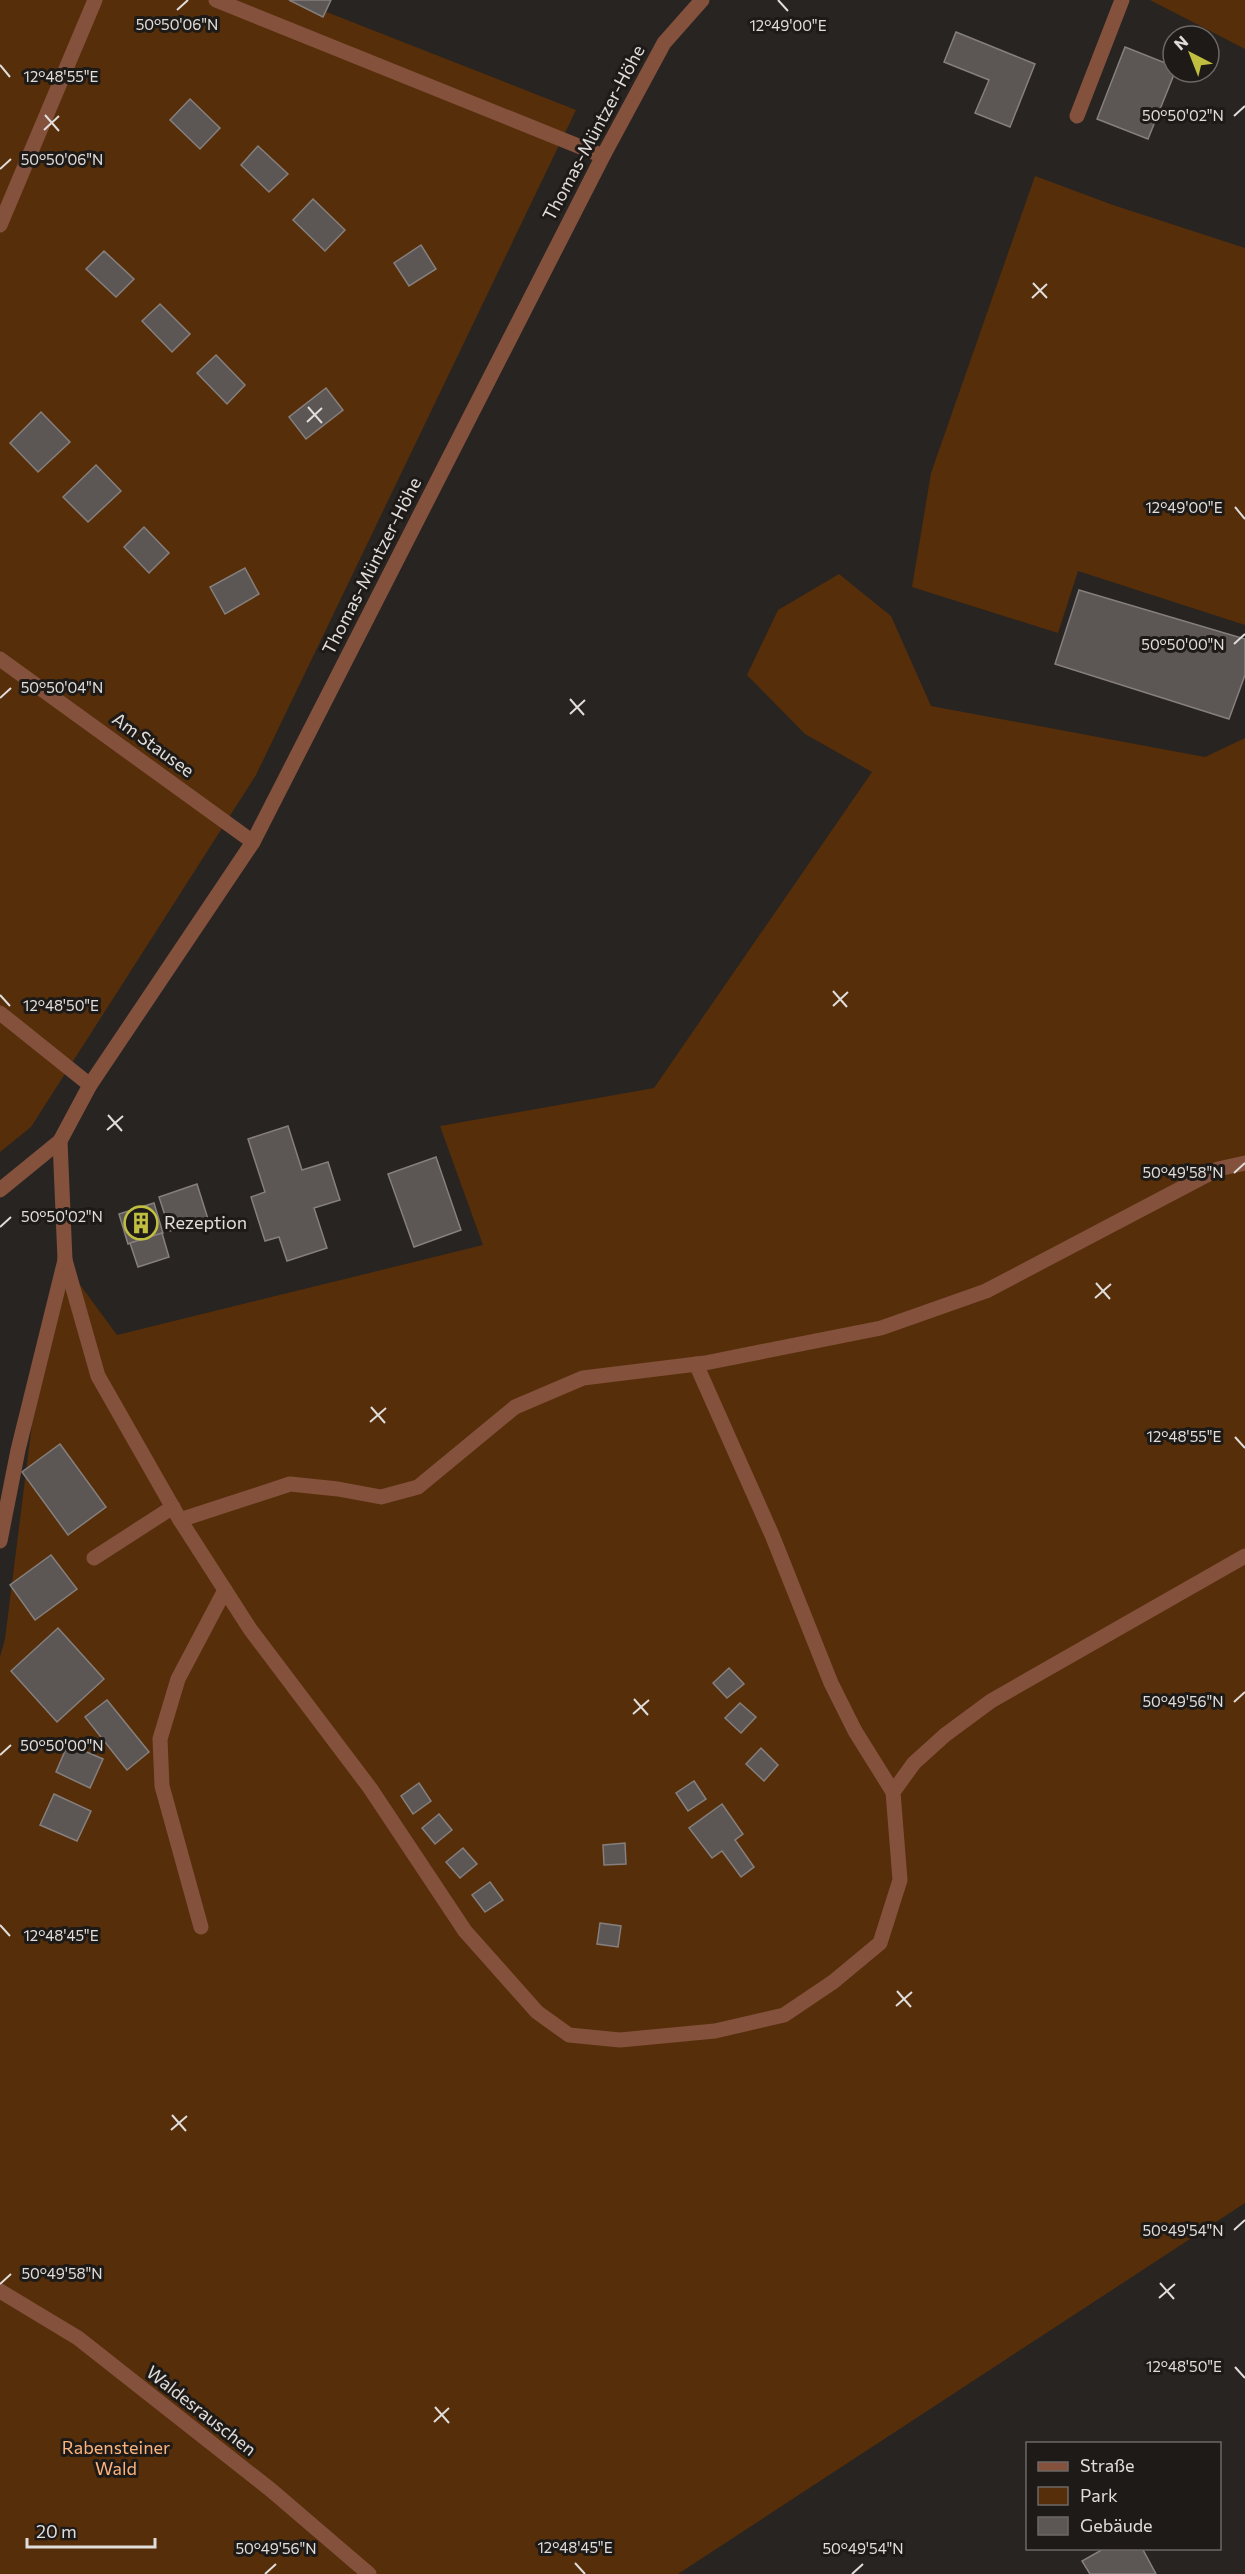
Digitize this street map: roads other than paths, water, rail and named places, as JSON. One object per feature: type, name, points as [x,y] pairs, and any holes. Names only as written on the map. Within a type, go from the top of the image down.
[{"type":"street","points":[[0,225],[95,0]]},
{"type":"street","points":[[216,0],[603,156]]},
{"type":"street","name":"Thomas-Müntzer-Höhe","points":[[0,1190],[60,1141],[90,1085],[253,842],[603,156],[664,43],[702,0]]},
{"type":"street","points":[[1077,116],[1122,0]]},
{"type":"street","name":"Am Stausee","points":[[0,659],[253,842]]},
{"type":"street","points":[[0,1013],[90,1085]]},
{"type":"street","points":[[60,1141],[65,1260],[98,1376],[177,1514],[250,1629],[370,1788],[465,1932],[537,2012],[569,2035],[620,2040],[715,2031],[784,2014],[834,1982],[880,1943],[900,1881],[893,1792],[855,1731],[831,1683],[772,1535],[696,1364]]},
{"type":"street","points":[[94,1558],[177,1514],[290,1484],[338,1489],[381,1497],[418,1487],[515,1407],[583,1378],[696,1364],[881,1328],[986,1291],[1218,1169],[1245,1163]]},
{"type":"street","points":[[0,1541],[18,1450],[65,1260]]},
{"type":"street","points":[[893,1792],[914,1763],[945,1735],[991,1701],[1245,1556]]},
{"type":"street","points":[[201,1927],[162,1786],[160,1738],[178,1679],[225,1590]]},
{"type":"street","name":"Waldesrauschen","points":[[0,2291],[78,2338],[271,2490],[369,2574]]},
{"type":"place","name":"Rezeption","points":[[141,1223]]},
{"type":"park label","name":"Rabensteiner Wald","points":[[116,2458]]}]
